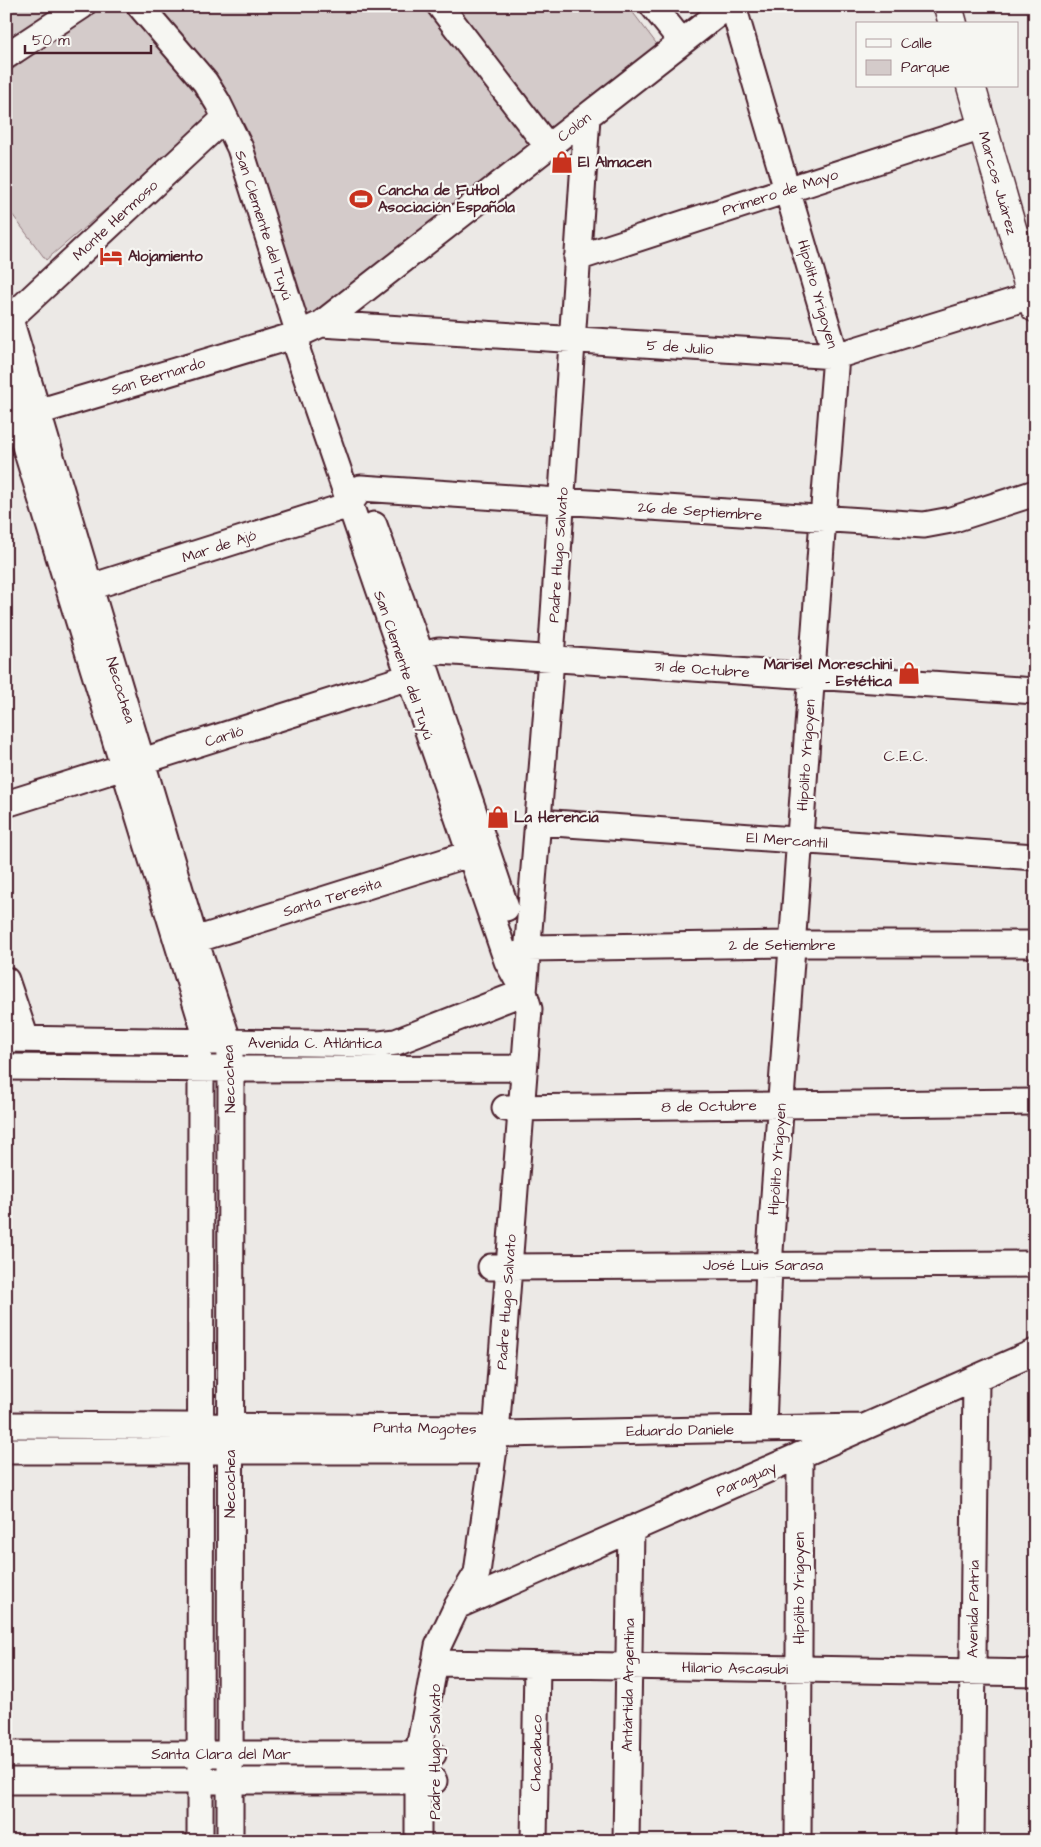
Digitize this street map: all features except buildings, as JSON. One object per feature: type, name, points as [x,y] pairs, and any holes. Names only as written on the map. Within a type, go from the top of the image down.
[{"type":"main road","points":[[948,6],[952,22]]},
{"type":"main road","name":"Marcos Juárez","points":[[972,88],[1033,302]]},
{"type":"street","points":[[10,46],[82,6]]},
{"type":"street","name":"San Clemente del Tuyú","points":[[140,6],[213,93],[240,148],[299,334],[314,344],[355,496],[409,677],[506,961],[524,992]]},
{"type":"street","points":[[440,6],[548,147]]},
{"type":"street","points":[[653,6],[682,42]]},
{"type":"street","name":"Colón","points":[[299,334],[321,324],[728,6]]},
{"type":"street","name":"Hipólito Yrigoyen","points":[[733,6],[836,356],[822,519],[769,1265],[763,1428]]},
{"type":"street","name":"Padre Hugo Salvato","points":[[435,1841],[427,1781],[427,1754],[435,1663],[438,1646],[457,1606],[477,1572],[484,1437],[500,1267],[515,1068],[529,1009],[524,992],[551,659],[587,117]]},
{"type":"street","name":"Monte Hermoso","points":[[8,321],[225,118]]},
{"type":"street","name":"Primero de Mayo","points":[[577,258],[982,127]]},
{"type":"street","name":"5 de Julio","points":[[321,324],[836,356],[1033,302]]},
{"type":"street","name":"Necochea","points":[[8,321],[27,415],[133,765],[203,1026],[203,1042],[198,1050],[198,1061],[201,1068],[200,1841]]},
{"type":"street","name":"San Bernardo","points":[[27,415],[299,334]]},
{"type":"street","name":"Necochea","points":[[6,384],[27,415]]},
{"type":"street","name":"26 de Septiembre","points":[[355,496],[561,502],[924,525],[951,520],[1035,493]]},
{"type":"street","name":"San Clemente del Tuyú","points":[[355,496],[425,654],[517,940],[529,948]]},
{"type":"street","name":"Mar de Ajó","points":[[80,590],[355,496]]},
{"type":"street","name":"31 de Octubre","points":[[425,654],[439,651],[1035,691]]},
{"type":"street","points":[[409,677],[425,654]]},
{"type":"street","name":"Cariló","points":[[6,804],[409,677]]},
{"type":"street","name":"Necochea","points":[[133,765],[229,1043],[231,1069],[230,1841]]},
{"type":"street","name":"El Mercantil","points":[[539,822],[1035,857]]},
{"type":"street","name":"Santa Teresita","points":[[195,940],[469,854]]},
{"type":"street","name":"2 de Setiembre","points":[[529,948],[792,944],[1035,944]]},
{"type":"street","points":[[506,961],[529,948]]},
{"type":"street","points":[[6,980],[16,1039]]},
{"type":"street","name":"Avenida C. Atlántica","points":[[16,1039],[362,1045],[396,1042],[524,992]]},
{"type":"street","name":"Avenida C. Atlántica","points":[[6,1066],[231,1069],[515,1068]]},
{"type":"street","name":"8 de Octubre","points":[[512,1108],[1035,1102]]},
{"type":"street","name":"José Luis Sarasa","points":[[500,1267],[1035,1264]]},
{"type":"street","name":"Paraguay","points":[[457,1606],[1035,1352]]},
{"type":"street","name":"Avenida Patria","points":[[971,1841],[976,1378]]},
{"type":"street","name":"Punta Mogotes","points":[[6,1425],[200,1426],[484,1437]]},
{"type":"street","name":"Eduardo Daniele","points":[[484,1437],[763,1428],[864,1427]]},
{"type":"street","name":"Punta Mogotes","points":[[6,1451],[230,1452],[484,1437]]},
{"type":"street","name":"Hipólito Yrigoyen","points":[[798,1841],[800,1455]]},
{"type":"street","name":"Antártida Argentina","points":[[626,1841],[631,1529]]},
{"type":"street","name":"Hilario Ascasubi","points":[[435,1663],[1035,1673]]},
{"type":"street","name":"Chacabuco","points":[[534,1841],[537,1665]]},
{"type":"street","name":"Santa Clara del Mar","points":[[6,1754],[427,1754]]},
{"type":"street","name":"Santa Clara del Mar","points":[[6,1781],[427,1781]]},
{"type":"street","name":"Padre Hugo Salvato","points":[[418,1841],[427,1781]]},
{"type":"green space","points":[[6,6],[69,6],[6,49]]},
{"type":"green space","points":[[99,6],[130,6],[198,90],[206,102],[209,114],[198,131],[46,260],[6,206],[6,74]]},
{"type":"green space","name":"Cancha de Futbol Asociación Española","points":[[151,6],[628,6],[659,47],[315,319],[306,319],[258,182]]},
{"type":"place","name":"El Almacen","points":[[562,162]]},
{"type":"place","name":"Cancha de Futbol Asociación Española","points":[[361,199]]},
{"type":"place","name":"Alojamiento","points":[[111,256]]},
{"type":"place","name":"Marisel Moreschini - Estética","points":[[909,673]]},
{"type":"place","name":"La Herencia","points":[[498,817]]},
{"type":"district","name":"C.E.C.","points":[[906,755]]}]
